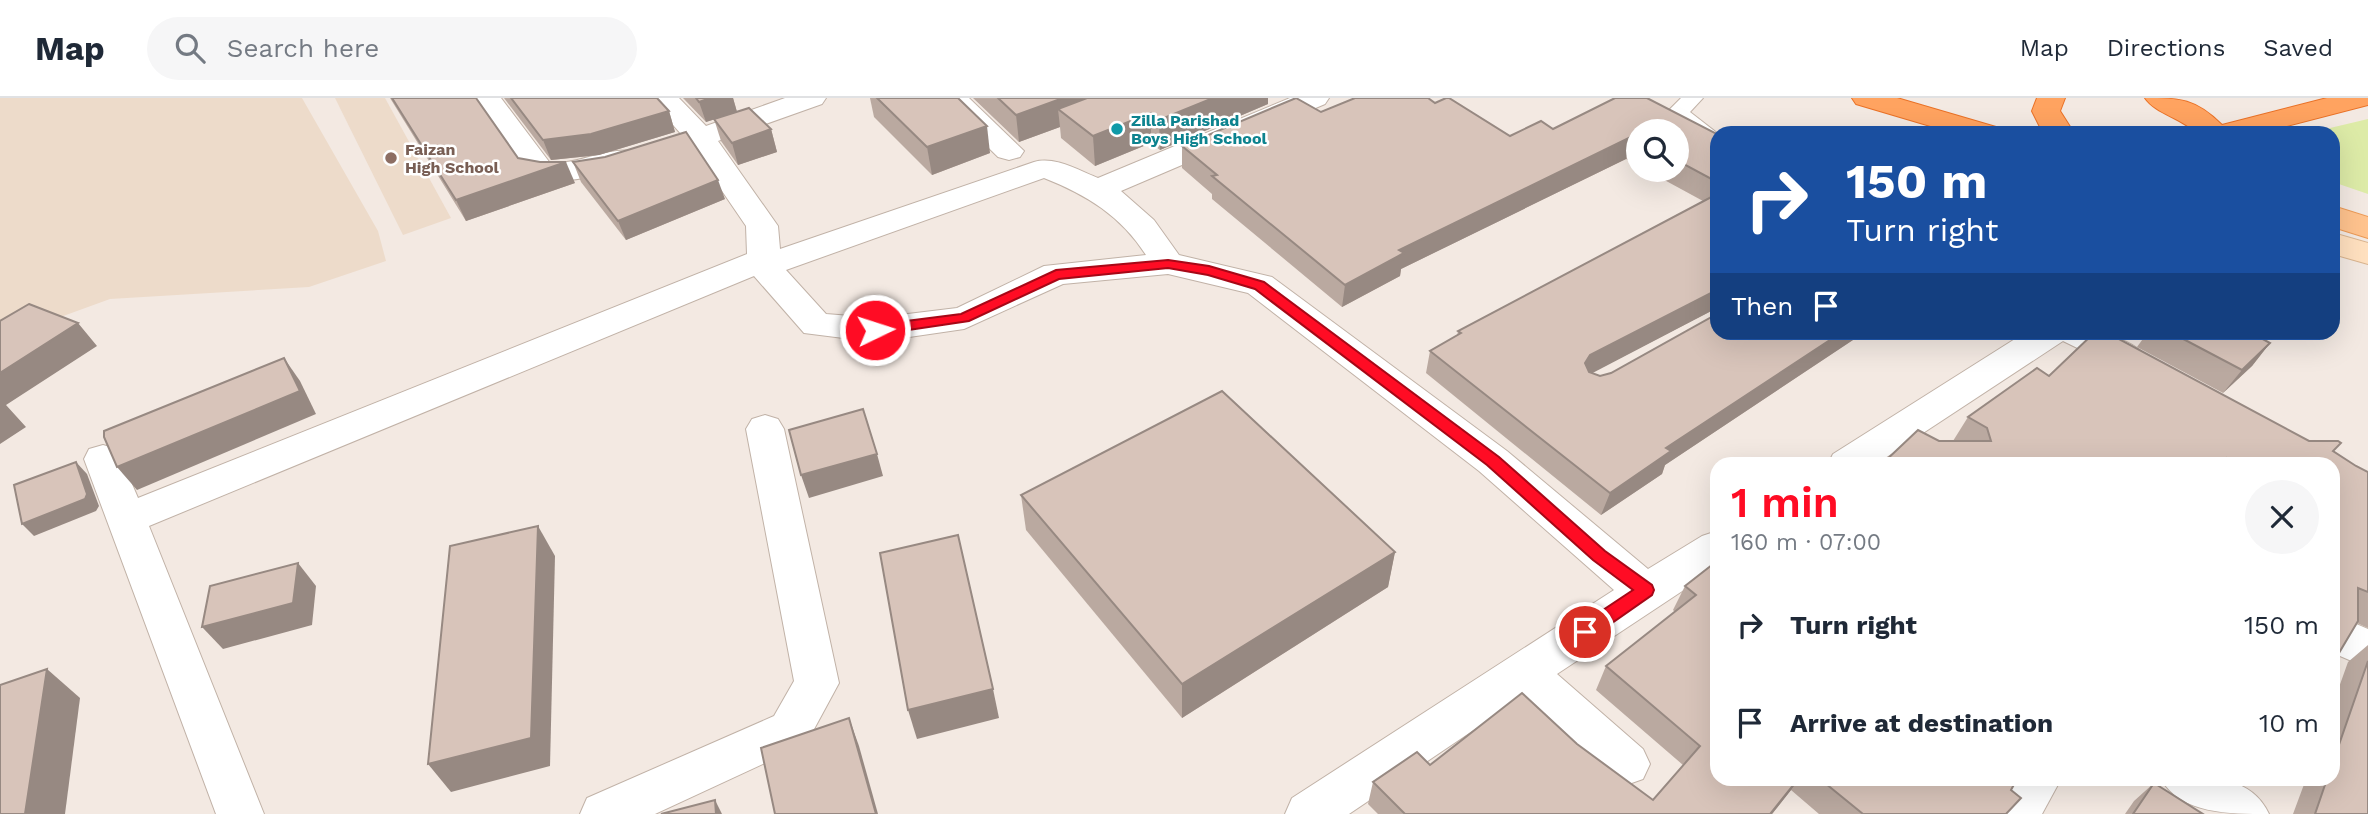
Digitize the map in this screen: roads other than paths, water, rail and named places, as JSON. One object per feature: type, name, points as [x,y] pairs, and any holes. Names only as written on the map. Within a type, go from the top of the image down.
[{"type":"highway","points":[[1866,98],[1961,126]]},
{"type":"highway","points":[[2163,99],[2211,98]]},
{"type":"highway","points":[[2254,126],[2361,98]]},
{"type":"highway","points":[[2044,99],[2053,126]]},
{"type":"highway","points":[[2163,99],[2197,117],[2206,126]]},
{"type":"main road","points":[[2340,202],[2368,212]]},
{"type":"main road","points":[[2340,219],[2368,229]]},
{"type":"street","points":[[486,98],[540,172],[552,174],[577,171],[701,138],[812,98]]},
{"type":"street","points":[[663,98],[701,138],[762,226],[764,263],[817,325],[875,330],[964,318],[1056,274],[1168,264],[1209,271],[1259,285],[1493,461],[1599,555],[1646,590]]},
{"type":"street","points":[[952,98],[1009,151]]},
{"type":"street","points":[[1099,188],[1315,98]]},
{"type":"street","points":[[126,519],[764,263],[1045,168],[1099,188],[1115,198],[1149,232],[1168,264]]},
{"type":"street","points":[[2340,245],[2368,254]]},
{"type":"street","points":[[1857,457],[2039,340]]},
{"type":"street","points":[[2090,340],[2168,380]]},
{"type":"street","points":[[604,814],[790,730],[817,683],[765,429]]},
{"type":"street","points":[[1896,431],[1931,451]]},
{"type":"street","points":[[103,459],[240,814]]},
{"type":"street","points":[[1318,812],[1646,590],[1710,551]]},
{"type":"street","points":[[2340,636],[2368,650]]},
{"type":"street","points":[[1525,673],[1626,764]]},
{"type":"street","points":[[2016,814],[2033,786]]},
{"type":"street","points":[[2197,786],[2245,814]]},
{"type":"lane","points":[[1693,98],[1678,112],[1698,131],[1710,138]]},
{"type":"place","name":"Zilla Parishad Boys High School","points":[[1117,129]]},
{"type":"place","name":"Faizan High School","points":[[391,158]]}]
